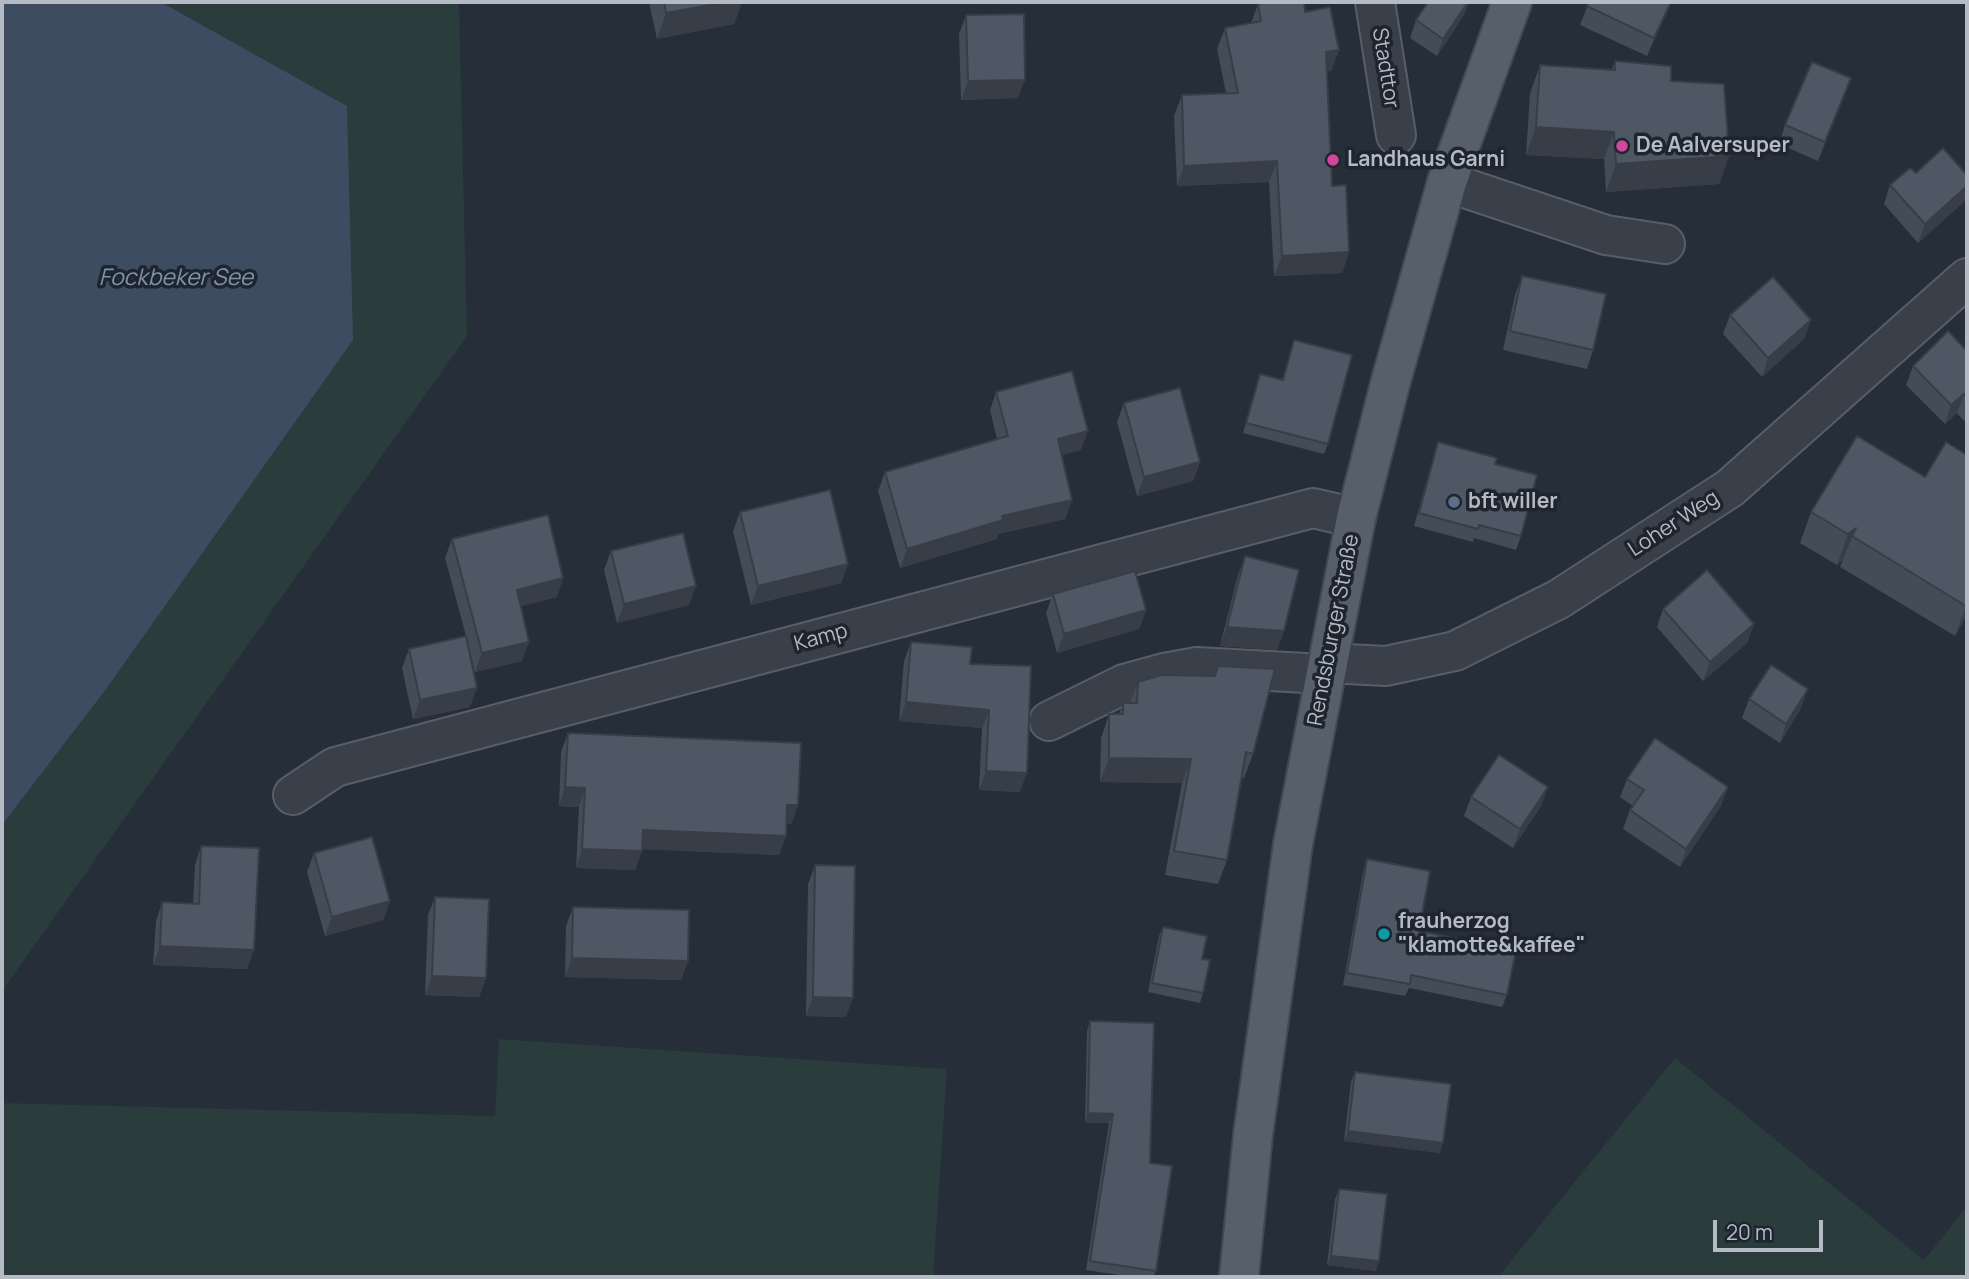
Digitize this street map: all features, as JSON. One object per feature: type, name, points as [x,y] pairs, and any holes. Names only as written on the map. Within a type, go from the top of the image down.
[{"type":"main road","name":"Rendsburger Straße","points":[[1239,1277],[1253,1135],[1293,845],[1356,518],[1390,384],[1447,182],[1512,2]]},
{"type":"street","name":"Stadttor","points":[[1375,2],[1396,135]]},
{"type":"street","points":[[1447,182],[1606,235],[1665,244]]},
{"type":"street","name":"Loher Weg","points":[[1049,721],[1124,684],[1197,667],[1386,666],[1455,652],[1559,599],[1730,488],[1967,278]]},
{"type":"street","name":"Kamp","points":[[293,795],[335,767],[1313,508],[1356,518]]},
{"type":"shaded area","points":[[161,2],[459,2],[467,336],[2,991],[2,825],[104,692],[347,106]]},
{"type":"shaded area","points":[[499,1039],[947,1069],[933,1277],[2,1277],[2,1103],[495,1116]]},
{"type":"shaded area","points":[[1675,1058],[1924,1260],[1967,1206],[1967,1277],[1498,1277]]},
{"type":"water","name":"Fockbeker See","points":[[2,2],[161,2],[347,106],[353,340],[104,692],[2,825]]},
{"type":"building","points":[[664,2],[726,2],[666,13]]},
{"type":"building","points":[[1304,2],[1305,12],[1330,7],[1339,50],[1326,52],[1332,186],[1346,185],[1349,252],[1282,256],[1277,161],[1184,166],[1182,95],[1238,93],[1225,28],[1261,21],[1258,4]]},
{"type":"building","points":[[1428,2],[1468,2],[1443,39],[1416,20]]},
{"type":"building","points":[[1589,2],[1671,2],[1654,38],[1587,6]]},
{"type":"building","points":[[1024,14],[1025,80],[968,81],[966,15]]},
{"type":"building","points":[[1615,61],[1671,66],[1671,81],[1724,84],[1729,156],[1616,164],[1614,132],[1536,127],[1540,65],[1615,70]]},
{"type":"building","points":[[1812,62],[1851,78],[1825,142],[1785,125]]},
{"type":"building","points":[[1943,148],[1967,175],[1967,186],[1925,224],[1890,185],[1910,168],[1916,173]]},
{"type":"building","points":[[1522,276],[1606,294],[1593,350],[1510,331]]},
{"type":"building","points":[[1773,277],[1811,320],[1768,358],[1730,315]]},
{"type":"building","points":[[1948,331],[1967,351],[1967,398],[1964,394],[1951,405],[1913,366]]},
{"type":"building","points":[[1294,340],[1352,355],[1328,444],[1246,423],[1260,374],[1283,380]]},
{"type":"building","points":[[1072,371],[1088,431],[1058,439],[1072,500],[1002,516],[1003,520],[907,549],[885,472],[1008,436],[996,392]]},
{"type":"building","points":[[1180,388],[1200,462],[1144,477],[1124,403]]},
{"type":"building","points":[[1857,436],[1925,477],[1946,442],[1967,455],[1966,606],[1852,536],[1856,528],[1848,534],[1811,512]]},
{"type":"building","points":[[1438,442],[1497,458],[1495,464],[1537,475],[1521,536],[1479,525],[1478,529],[1419,513]]},
{"type":"building","points":[[830,490],[848,564],[758,586],[740,512]]},
{"type":"building","points":[[548,515],[563,578],[517,590],[529,642],[482,653],[452,539]]},
{"type":"building","points":[[683,533],[696,586],[624,604],[611,551]]},
{"type":"building","points":[[1245,556],[1299,570],[1284,631],[1227,627]]},
{"type":"building","points":[[1707,570],[1754,624],[1710,662],[1663,609]]},
{"type":"building","points":[[1135,571],[1146,610],[1064,634],[1053,594]]},
{"type":"building","points":[[466,636],[477,688],[420,700],[409,649]]},
{"type":"building","points":[[911,642],[972,647],[970,664],[1031,666],[1027,773],[986,771],[989,710],[906,702]]},
{"type":"building","points":[[1771,665],[1808,689],[1786,724],[1749,699]]},
{"type":"building","points":[[1218,666],[1275,669],[1253,754],[1246,752],[1227,860],[1174,851],[1191,759],[1109,758],[1109,714],[1123,714],[1123,703],[1137,703],[1138,682],[1161,675],[1215,676]]},
{"type":"building","points":[[568,733],[801,743],[798,805],[787,805],[786,836],[643,830],[642,851],[582,849],[585,788],[565,787]]},
{"type":"building","points":[[1655,738],[1728,787],[1686,849],[1630,810],[1644,790],[1627,779]]},
{"type":"building","points":[[1499,755],[1548,787],[1520,829],[1471,797]]},
{"type":"building","points":[[372,837],[390,901],[332,917],[314,853]]},
{"type":"building","points":[[201,846],[259,848],[254,950],[160,946],[162,902],[199,904]]},
{"type":"building","points":[[1367,859],[1430,871],[1419,931],[1516,950],[1507,995],[1411,975],[1410,984],[1347,973]]},
{"type":"building","points":[[815,865],[855,866],[853,998],[813,997]]},
{"type":"building","points":[[435,897],[489,899],[486,978],[432,976]]},
{"type":"building","points":[[573,907],[689,910],[688,961],[572,958]]},
{"type":"building","points":[[1163,927],[1207,936],[1202,959],[1210,960],[1203,993],[1152,983]]},
{"type":"building","points":[[1090,1021],[1154,1023],[1150,1163],[1172,1166],[1156,1271],[1090,1261],[1113,1114],[1088,1113]]},
{"type":"building","points":[[1355,1072],[1451,1084],[1443,1143],[1348,1131]]},
{"type":"building","points":[[1339,1189],[1387,1194],[1379,1261],[1331,1256]]},
{"type":"place","name":"De Aalversuper","points":[[1622,146]]},
{"type":"place","name":"Landhaus Garni","points":[[1333,160]]},
{"type":"place","name":"bft willer","points":[[1454,502]]},
{"type":"place","name":"frauherzog \"klamotte&kaffee\"","points":[[1384,934]]}]
